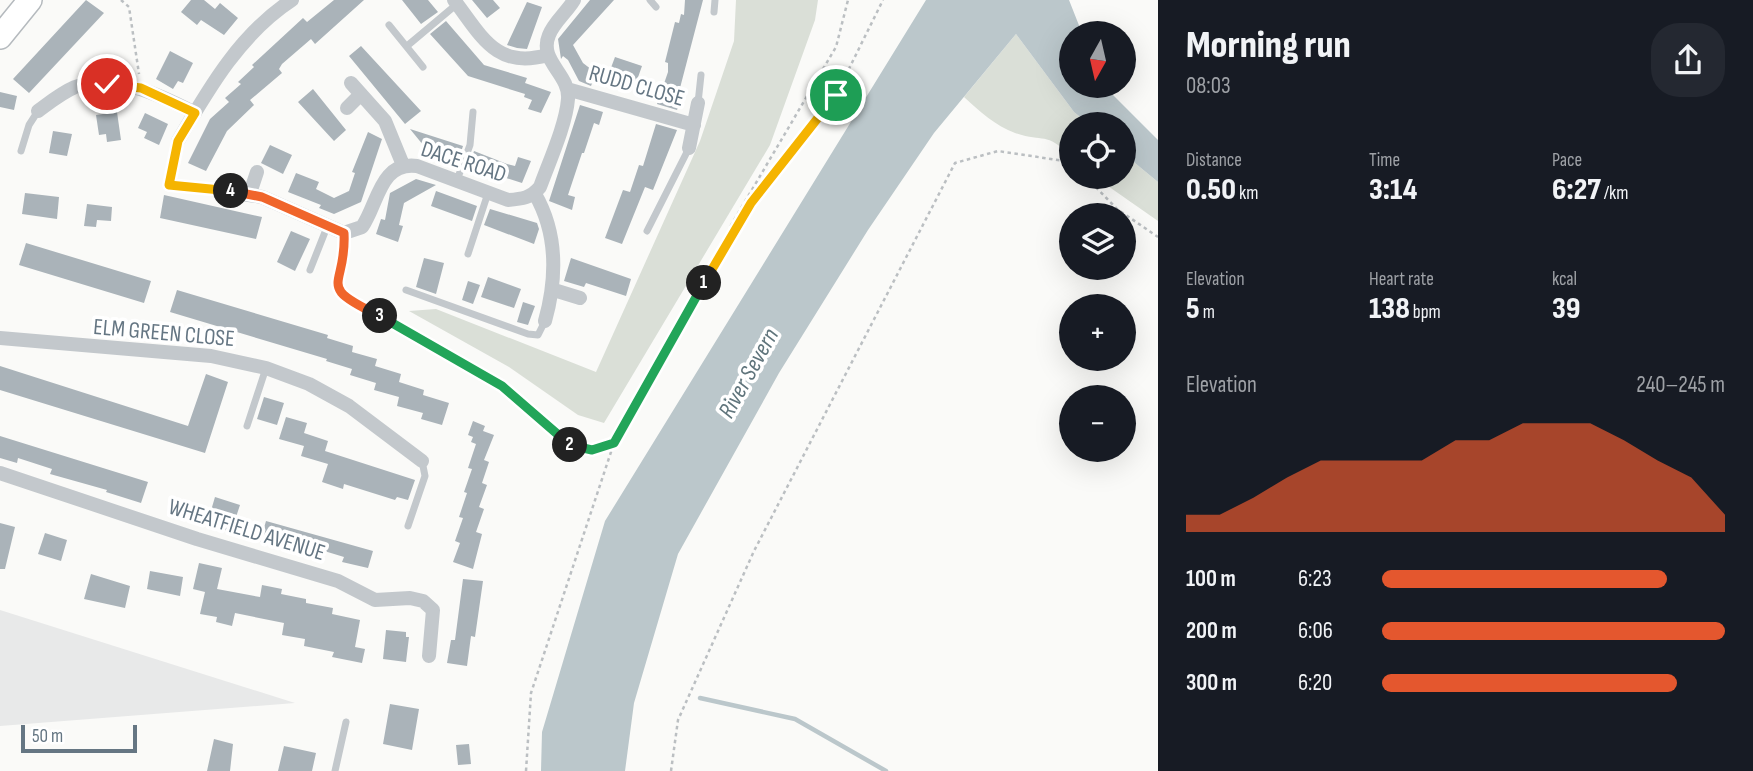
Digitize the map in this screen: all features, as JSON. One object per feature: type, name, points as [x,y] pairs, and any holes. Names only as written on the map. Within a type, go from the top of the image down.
[{"type":"main road","points":[[0,37],[30,0]]},
{"type":"street","points":[[262,0],[272,13]]},
{"type":"street","points":[[178,141],[244,41],[272,13],[292,0]]},
{"type":"street","points":[[568,89],[547,55],[549,35],[574,0]]},
{"type":"street","points":[[456,2],[491,48],[504,55],[529,60],[547,55]]},
{"type":"street","points":[[38,111],[83,85],[141,88],[195,113]]},
{"type":"street","points":[[346,108],[356,89],[385,121],[403,165]]},
{"type":"street","name":"RUDD CLOSE","points":[[568,89],[694,125]]},
{"type":"street","name":"DACE ROAD","points":[[344,233],[362,227],[386,176],[403,165],[417,166],[508,200],[523,200],[535,194],[540,187],[567,106],[568,89]]},
{"type":"street","points":[[57,98],[66,110]]},
{"type":"street","name":"RUDD CLOSE","points":[[689,148],[698,103]]},
{"type":"street","points":[[250,193],[257,172]]},
{"type":"street","points":[[216,190],[250,193],[344,233]]},
{"type":"street","points":[[535,194],[548,217],[554,290],[545,321]]},
{"type":"street","points":[[554,290],[580,298]]},
{"type":"street","name":"ELM GREEN CLOSE","points":[[0,338],[211,356],[266,368],[309,384],[349,405],[422,461]]},
{"type":"street","name":"WHEATFIELD AVENUE","points":[[0,473],[197,539],[338,581],[375,600],[410,598],[423,601],[433,610],[429,656]]},
{"type":"lane","points":[[714,12],[715,0]]},
{"type":"lane","points":[[407,46],[456,2]]},
{"type":"lane","points":[[389,24],[423,67]]},
{"type":"lane","points":[[698,103],[701,75]]},
{"type":"lane","points":[[21,151],[29,125],[38,111]]},
{"type":"lane","points":[[457,181],[470,145],[473,112]]},
{"type":"lane","points":[[647,231],[689,148]]},
{"type":"lane","points":[[169,185],[216,190]]},
{"type":"lane","points":[[468,254],[488,193]]},
{"type":"lane","points":[[310,271],[327,227]]},
{"type":"lane","points":[[406,290],[528,334],[538,335],[545,321]]},
{"type":"lane","points":[[247,426],[266,368]]},
{"type":"lane","points":[[408,526],[425,476],[422,461]]},
{"type":"lane","points":[[335,771],[346,722]]},
{"type":"path","points":[[121,0],[129,7],[141,88]]},
{"type":"path","points":[[724,250],[730,227],[836,47],[848,0]]},
{"type":"path","points":[[526,771],[531,693],[614,443],[634,403],[751,203],[836,95],[883,0]]},
{"type":"path","points":[[169,185],[178,141]]},
{"type":"path","points":[[671,771],[678,720],[754,551],[956,163],[998,151],[1059,160]]},
{"type":"path","points":[[1098,189],[1117,209],[1158,237]]},
{"type":"path","points":[[344,233],[345,250],[335,281],[338,291],[346,299],[402,326],[502,386],[565,443],[592,450],[614,443]]},
{"type":"shaded area","points":[[736,0],[818,0],[815,20],[770,145],[604,423],[578,415],[509,367],[409,311],[436,309],[596,372],[700,141],[734,41]]},
{"type":"shaded area","points":[[1016,34],[1059,92],[1059,98],[1064,98],[1074,112],[1059,112],[1059,146],[1050,140],[1025,136],[1001,126],[964,97]]},
{"type":"shaded area","points":[[1136,164],[1158,182],[1158,221],[1136,203],[1112,189],[1136,189]]},
{"type":"shaded area","points":[[0,610],[295,703],[0,726]]},
{"type":"water","name":"River Severn","points":[[926,0],[1069,0],[1077,21],[1059,21],[1059,92],[1016,34],[934,133],[868,230],[779,373],[678,554],[634,703],[625,771],[541,771],[542,732],[605,521]]},
{"type":"water","points":[[1064,98],[1116,98],[1130,112],[1074,112]]},
{"type":"water","points":[[1136,118],[1158,140],[1158,182],[1136,164]]},
{"type":"building","points":[[86,0],[104,13],[29,93],[13,79]]},
{"type":"building","points":[[191,0],[204,0],[215,9],[220,3],[238,18],[224,35],[201,20],[197,25],[181,12]]},
{"type":"building","points":[[334,0],[364,0],[315,44],[311,39],[282,64],[279,69],[282,73],[250,100],[254,105],[227,131],[206,171],[188,163],[210,119],[229,102],[225,98],[241,84],[238,82],[254,67],[252,65],[303,18],[307,22]]},
{"type":"building","points":[[402,0],[428,0],[438,12],[421,24]]},
{"type":"building","points":[[472,0],[493,0],[500,8],[487,18]]},
{"type":"building","points":[[590,0],[614,0],[573,45],[583,63],[596,73],[591,86],[579,81],[568,60],[563,56],[561,59],[558,39]]},
{"type":"building","points":[[685,0],[703,0],[680,88],[685,90],[677,110],[657,104],[668,72],[668,63],[665,62],[675,22],[679,23],[681,14],[684,15]]},
{"type":"building","points":[[527,2],[542,7],[527,49],[507,45]]},
{"type":"building","points":[[446,21],[484,65],[527,78],[525,83],[551,92],[541,113],[528,109],[532,100],[524,97],[525,94],[468,76],[430,34]]},
{"type":"building","points":[[361,46],[421,111],[405,124],[349,56]]},
{"type":"building","points":[[170,51],[193,63],[183,83],[178,81],[173,89],[156,79]]},
{"type":"building","points":[[615,57],[642,66],[636,83],[609,73]]},
{"type":"building","points":[[313,89],[346,130],[334,141],[298,102]]},
{"type":"building","points":[[0,92],[17,96],[14,110],[0,107]]},
{"type":"building","points":[[580,105],[603,112],[599,125],[594,123],[568,195],[575,197],[572,210],[549,201]]},
{"type":"building","points":[[117,112],[121,140],[107,142],[106,134],[99,135],[96,115]]},
{"type":"building","points":[[145,113],[168,124],[159,145],[144,138],[147,132],[138,128]]},
{"type":"building","points":[[656,124],[677,130],[653,190],[645,187],[622,244],[605,238],[623,190],[630,192],[639,165],[643,166]]},
{"type":"building","points":[[410,129],[463,146],[458,161],[428,151]]},
{"type":"building","points":[[53,131],[72,134],[67,156],[49,153]]},
{"type":"building","points":[[368,132],[382,139],[361,202],[334,214],[319,208],[321,205],[288,192],[296,173],[319,182],[316,189],[334,198],[349,191],[355,173],[352,172]]},
{"type":"building","points":[[270,145],[292,155],[283,174],[261,163]]},
{"type":"building","points":[[474,151],[515,166],[518,157],[531,161],[522,183],[469,166]]},
{"type":"building","points":[[416,179],[436,185],[404,203],[399,225],[403,226],[398,242],[376,234],[381,219],[385,220],[390,193]]},
{"type":"building","points":[[436,191],[477,206],[472,221],[431,206]]},
{"type":"building","points":[[25,193],[59,197],[57,219],[22,214]]},
{"type":"building","points":[[164,195],[262,217],[256,239],[160,218]]},
{"type":"building","points":[[87,204],[112,207],[111,221],[97,220],[96,227],[84,226]]},
{"type":"building","points":[[490,209],[537,223],[539,229],[534,244],[484,225]]},
{"type":"building","points":[[291,231],[310,239],[295,271],[277,262]]},
{"type":"building","points":[[26,243],[151,281],[144,303],[19,265]]},
{"type":"building","points":[[424,258],[444,263],[436,294],[416,287]]},
{"type":"building","points":[[571,258],[631,279],[626,296],[586,283],[584,287],[564,281]]},
{"type":"building","points":[[488,277],[521,289],[514,308],[481,297]]},
{"type":"building","points":[[468,281],[480,285],[473,304],[462,300]]},
{"type":"building","points":[[177,290],[328,335],[327,338],[353,346],[352,352],[377,359],[375,366],[401,374],[399,382],[424,390],[423,395],[449,403],[442,425],[421,419],[423,413],[397,406],[399,397],[374,390],[376,383],[350,375],[352,369],[170,312]]},
{"type":"building","points":[[523,302],[535,306],[528,325],[517,322]]},
{"type":"building","points":[[0,366],[188,426],[206,374],[228,382],[205,453],[0,390]]},
{"type":"building","points":[[264,397],[284,403],[277,425],[257,419]]},
{"type":"building","points":[[286,417],[307,423],[304,433],[328,441],[325,451],[415,480],[408,500],[397,497],[395,500],[344,484],[343,489],[322,482],[328,464],[301,456],[304,446],[279,439]]},
{"type":"building","points":[[473,421],[485,426],[483,431],[494,435],[484,460],[489,462],[482,483],[487,485],[479,507],[484,509],[476,532],[482,534],[473,569],[453,562],[460,543],[455,541],[463,518],[459,517],[467,493],[464,492],[472,469],[468,468],[476,444],[471,442],[473,437],[468,435]]},
{"type":"building","points":[[0,436],[148,482],[141,503],[50,474],[52,469],[18,458],[17,463],[0,458]]},
{"type":"building","points":[[215,497],[240,505],[231,532],[207,524]]},
{"type":"building","points":[[266,521],[373,551],[368,568],[342,562],[344,557],[321,550],[318,559],[260,542]]},
{"type":"building","points":[[0,523],[15,527],[5,569],[0,569]]},
{"type":"building","points":[[45,533],[67,540],[61,561],[38,554]]},
{"type":"building","points":[[199,563],[222,568],[217,589],[260,597],[262,585],[282,589],[281,594],[306,599],[306,603],[333,608],[332,614],[360,620],[355,647],[365,649],[362,663],[332,657],[334,652],[304,646],[305,639],[282,635],[284,623],[235,613],[232,626],[216,622],[217,617],[200,614],[205,592],[193,589]]},
{"type":"building","points":[[150,571],[183,577],[180,596],[147,589]]},
{"type":"building","points":[[91,574],[130,586],[125,608],[84,599]]},
{"type":"building","points":[[463,579],[483,581],[475,637],[471,636],[467,666],[447,663],[451,640],[455,640]]},
{"type":"building","points":[[386,630],[406,632],[406,637],[409,637],[406,662],[383,659]]},
{"type":"building","points":[[390,704],[419,709],[412,750],[383,744]]},
{"type":"building","points":[[214,739],[233,744],[230,771],[207,771]]},
{"type":"building","points":[[469,744],[471,764],[458,765],[456,745]]},
{"type":"building","points":[[284,746],[316,753],[312,771],[278,771]]},
{"type":"waterway","points":[[700,698],[795,719],[886,771]]},
{"type":"route","points":[[107,84],[141,88],[195,113],[178,141],[169,185],[250,193],[277,203],[335,232],[344,233],[345,250],[335,281],[338,291],[346,299],[402,326],[502,386],[565,443],[592,450],[614,443],[634,403],[671,344],[751,203],[836,95]]}]
